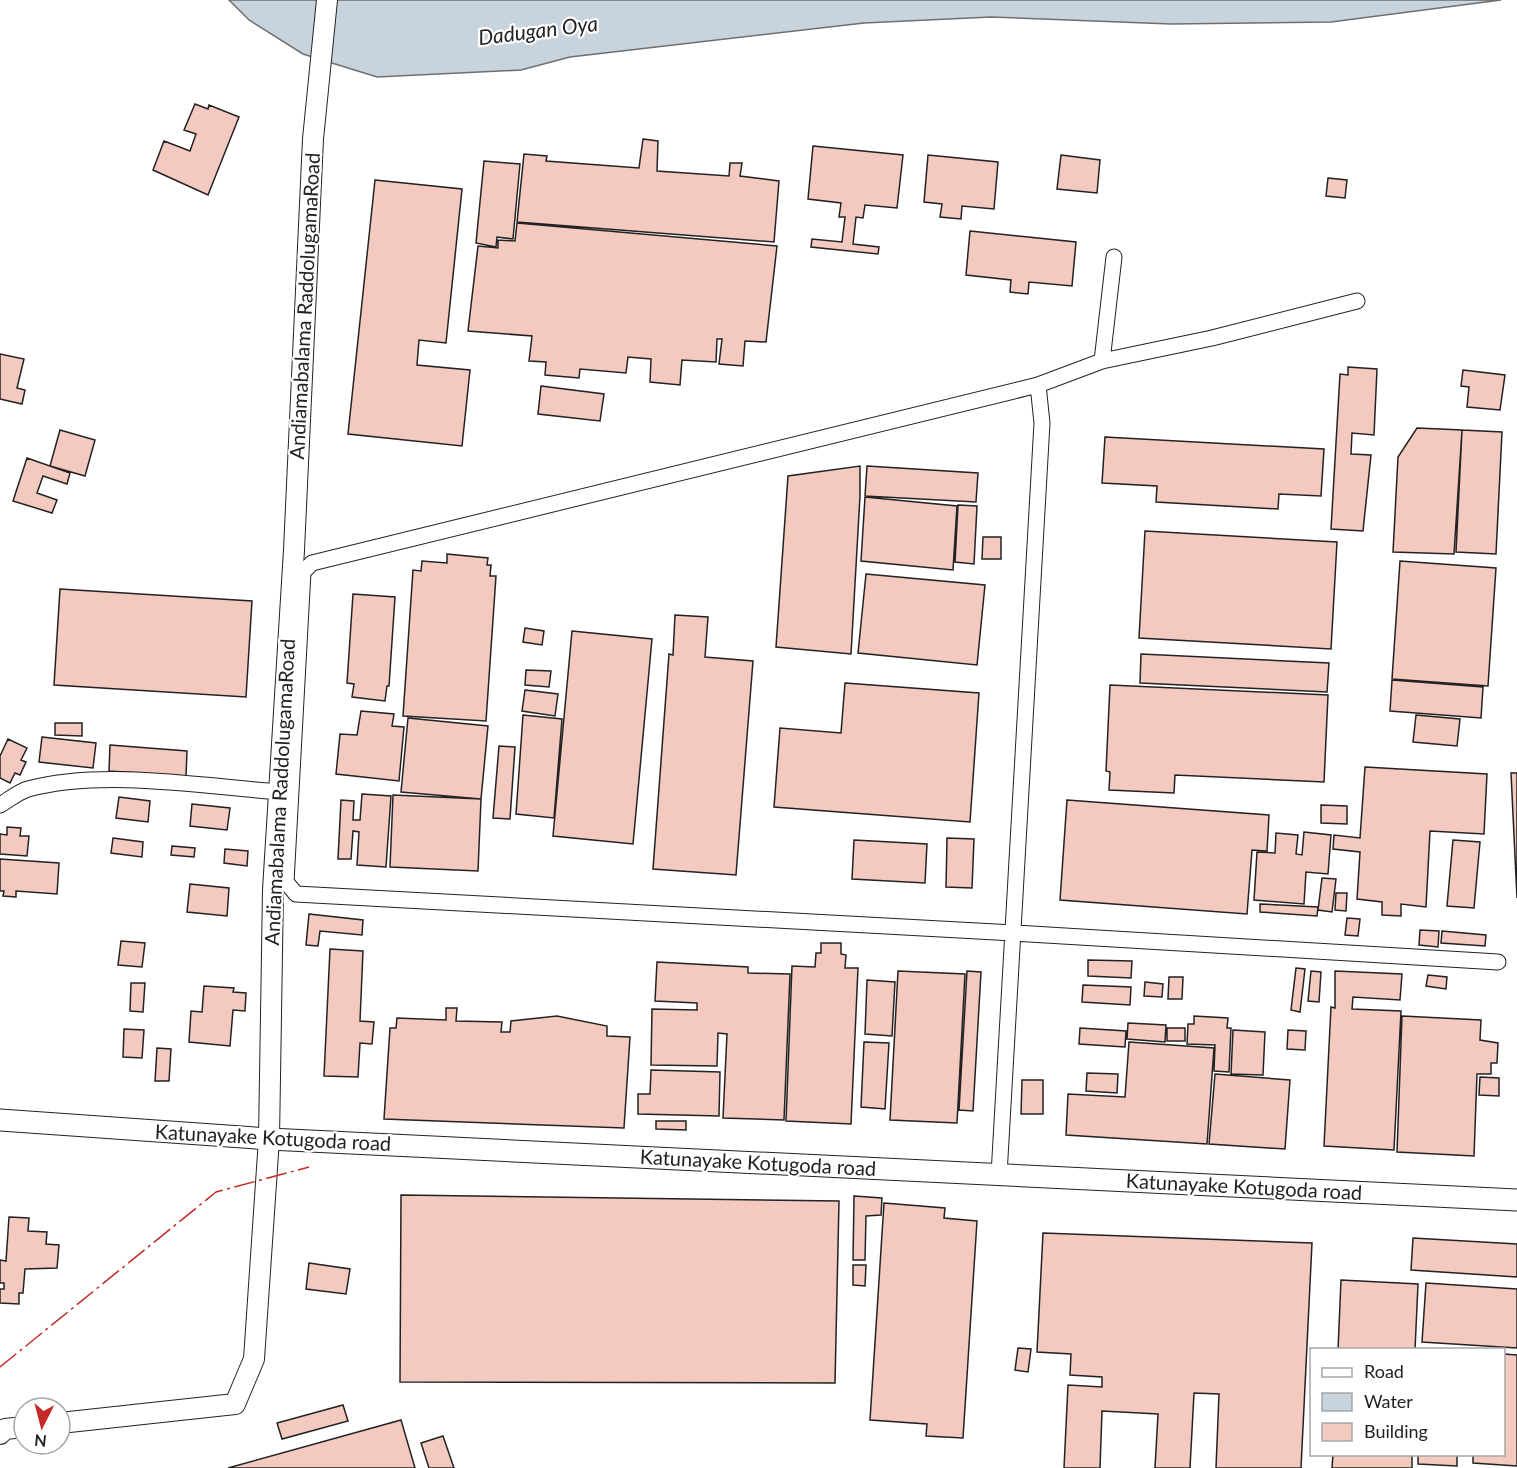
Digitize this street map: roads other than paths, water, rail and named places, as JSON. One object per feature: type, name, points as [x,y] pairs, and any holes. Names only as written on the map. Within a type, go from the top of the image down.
[{"type":"main road","name":"Katunayake Kotugoda road","points":[[0,1120],[269,1139],[1517,1200]]},
{"type":"street","name":"Andiamabalama RaddolugamaRoad","points":[[72,1422],[235,1404],[254,1359],[269,1139],[273,890],[294,550],[313,139],[327,0]]},
{"type":"street","points":[[1102,361],[1114,257]]},
{"type":"street","points":[[1357,301],[1212,338],[1102,361],[1038,385],[312,563],[303,572],[286,882],[296,894],[1014,933],[1498,963]]},
{"type":"street","points":[[999,1175],[1042,423],[1038,385]]},
{"type":"street","points":[[0,805],[26,790],[76,780],[173,783],[279,792]]},
{"type":"water","name":"Dadugan Oya","points":[[229,0],[1501,0],[1331,22],[1171,24],[991,17],[864,23],[570,57],[521,70],[377,77],[303,54],[249,20]]}]
